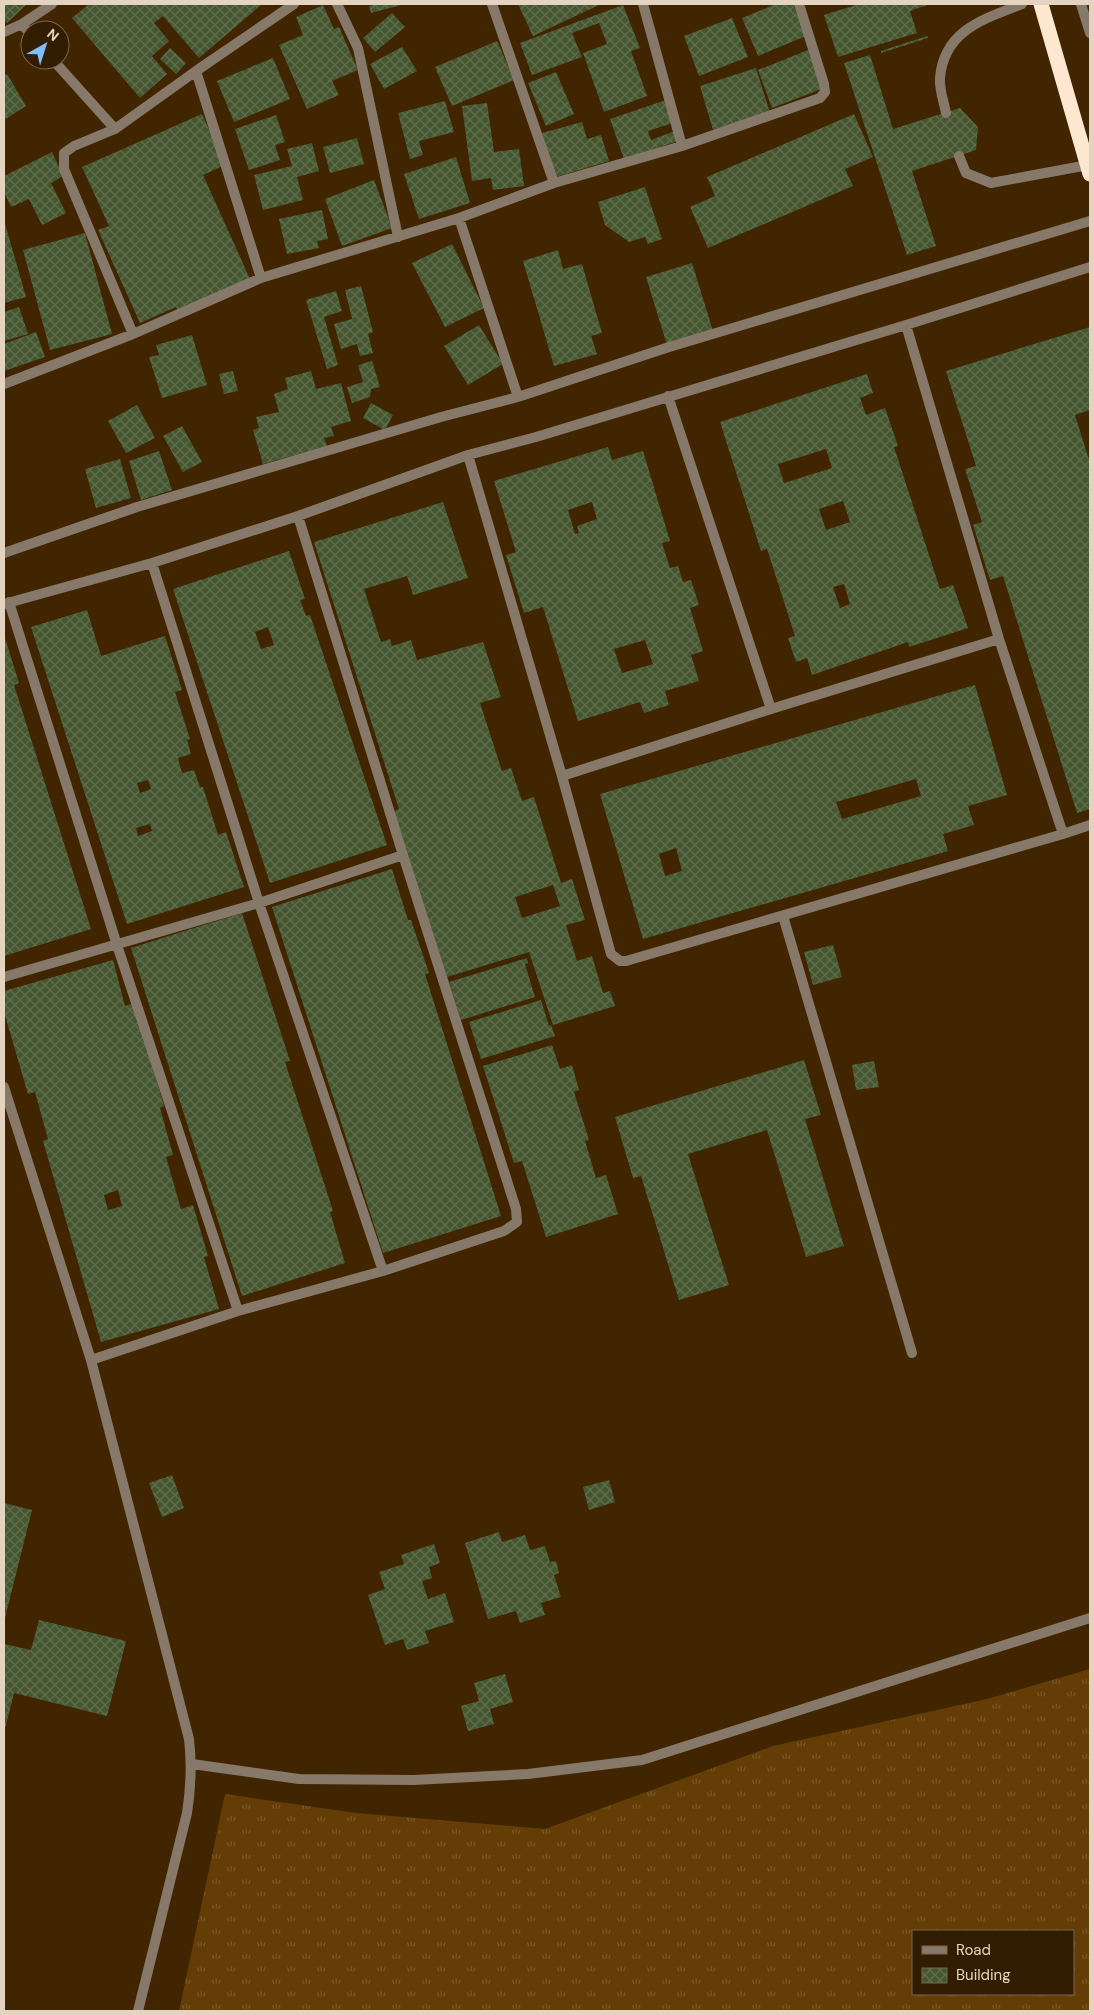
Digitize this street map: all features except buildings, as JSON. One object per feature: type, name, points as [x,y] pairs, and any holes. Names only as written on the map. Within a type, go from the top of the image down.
[{"type":"highway","points":[[1041,4],[1089,169]]},
{"type":"street","points":[[28,20],[51,4]]},
{"type":"street","points":[[133,334],[64,169],[64,153],[74,146],[115,129],[294,4]]},
{"type":"street","points":[[337,4],[358,48],[398,237]]},
{"type":"street","points":[[492,4],[554,182]]},
{"type":"street","points":[[643,4],[682,146]]},
{"type":"street","points":[[4,384],[133,334],[261,278],[459,218],[554,182],[682,146],[820,98],[825,92],[824,84],[799,4]]},
{"type":"street","points":[[946,112],[940,79],[946,55],[954,40],[976,23],[1022,4]]},
{"type":"street","points":[[1081,4],[1090,33]]},
{"type":"street","points":[[4,32],[20,25]]},
{"type":"street","points":[[62,70],[115,129]]},
{"type":"street","points":[[196,71],[261,278]]},
{"type":"street","points":[[959,156],[966,173],[991,183],[1089,169]]},
{"type":"street","points":[[459,218],[518,397]]},
{"type":"street","points":[[4,553],[146,504],[441,417],[518,397],[666,348],[1090,221]]},
{"type":"street","points":[[238,1311],[6,603],[152,563],[298,516],[468,455],[536,437],[1090,267]]},
{"type":"street","points":[[906,325],[999,639],[1063,834]]},
{"type":"street","points":[[668,396],[771,709]]},
{"type":"street","points":[[468,455],[562,776],[611,954],[615,958],[626,961],[1063,834],[1090,824]]},
{"type":"street","points":[[90,1360],[238,1311],[383,1271],[504,1231],[517,1222],[516,1209],[403,855],[298,516]]},
{"type":"street","points":[[152,563],[259,903],[383,1271]]},
{"type":"street","points":[[562,776],[999,639]]},
{"type":"street","points":[[4,977],[259,903],[403,855]]},
{"type":"street","points":[[782,916],[912,1353]]},
{"type":"street","points":[[4,1088],[90,1360],[189,1739],[192,1764],[191,1789],[187,1813],[138,2011]]},
{"type":"street","points":[[192,1764],[299,1779],[414,1780],[528,1774],[642,1760],[1090,1618]]},
{"type":"green space","points":[[1090,1669],[1090,2011],[179,2011],[225,1794],[356,1813],[545,1829],[773,1746],[987,1699]]}]
